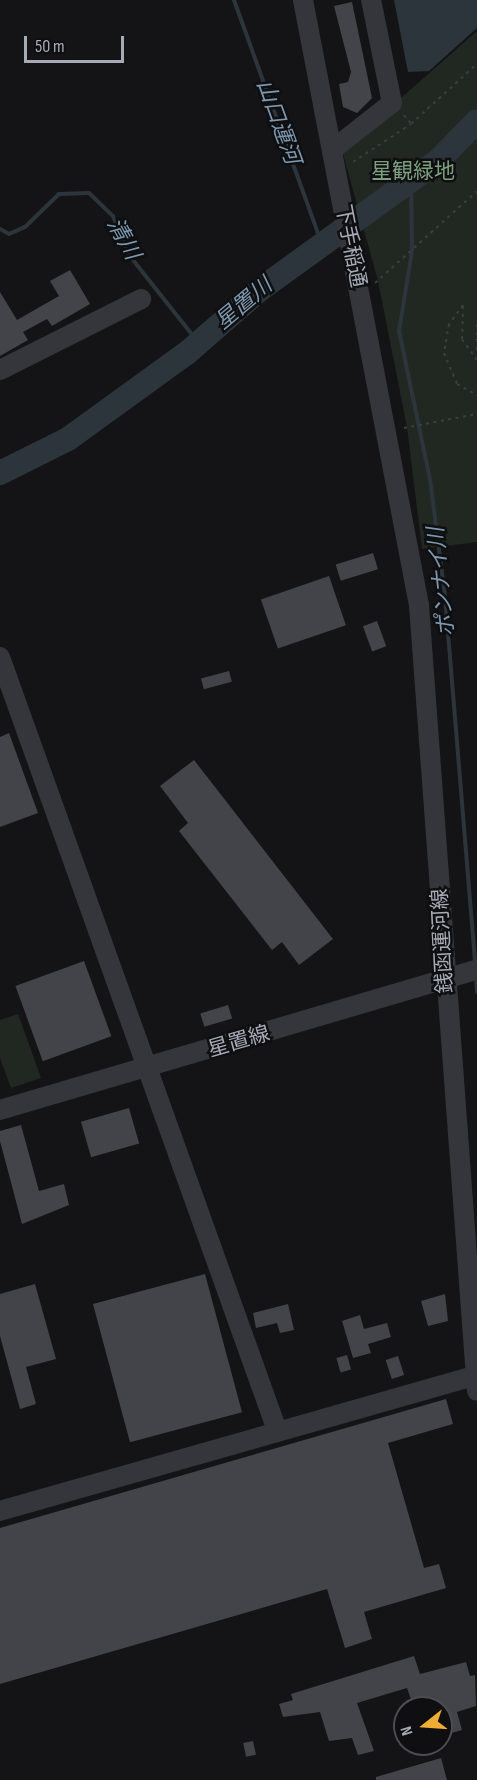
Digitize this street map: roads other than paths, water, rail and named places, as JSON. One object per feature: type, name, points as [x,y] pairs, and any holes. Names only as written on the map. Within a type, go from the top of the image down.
[{"type":"street","name":"下手稲通","points":[[303,0],[338,180],[366,283],[399,492]]},
{"type":"street","points":[[332,150],[392,103],[371,0]]},
{"type":"street","points":[[0,370],[141,299]]},
{"type":"street","name":"銭函運河線","points":[[399,492],[426,674],[446,981],[477,1380]]},
{"type":"street","points":[[0,657],[276,1430]]},
{"type":"street","name":"星置線","points":[[0,1110],[147,1069],[473,972]]},
{"type":"street","points":[[0,1511],[276,1430],[477,1380]]},
{"type":"waterway","name":"山口運河","points":[[234,0],[322,244]]},
{"type":"waterway","name":"星置川","points":[[0,473],[68,439],[187,353],[258,291],[439,160],[477,121]]},
{"type":"waterway","name":"ポンナイ川","points":[[411,176],[412,251],[399,331],[430,479],[445,596],[475,964]]},
{"type":"waterway","name":"清川","points":[[0,229],[9,234],[25,227],[59,194],[89,193],[113,216],[129,255],[198,342]]},
{"type":"waterway","name":"ポンナイ川","points":[[476,977],[477,992]]},
{"type":"park label","name":"星観緑地","points":[[413,172]]}]
